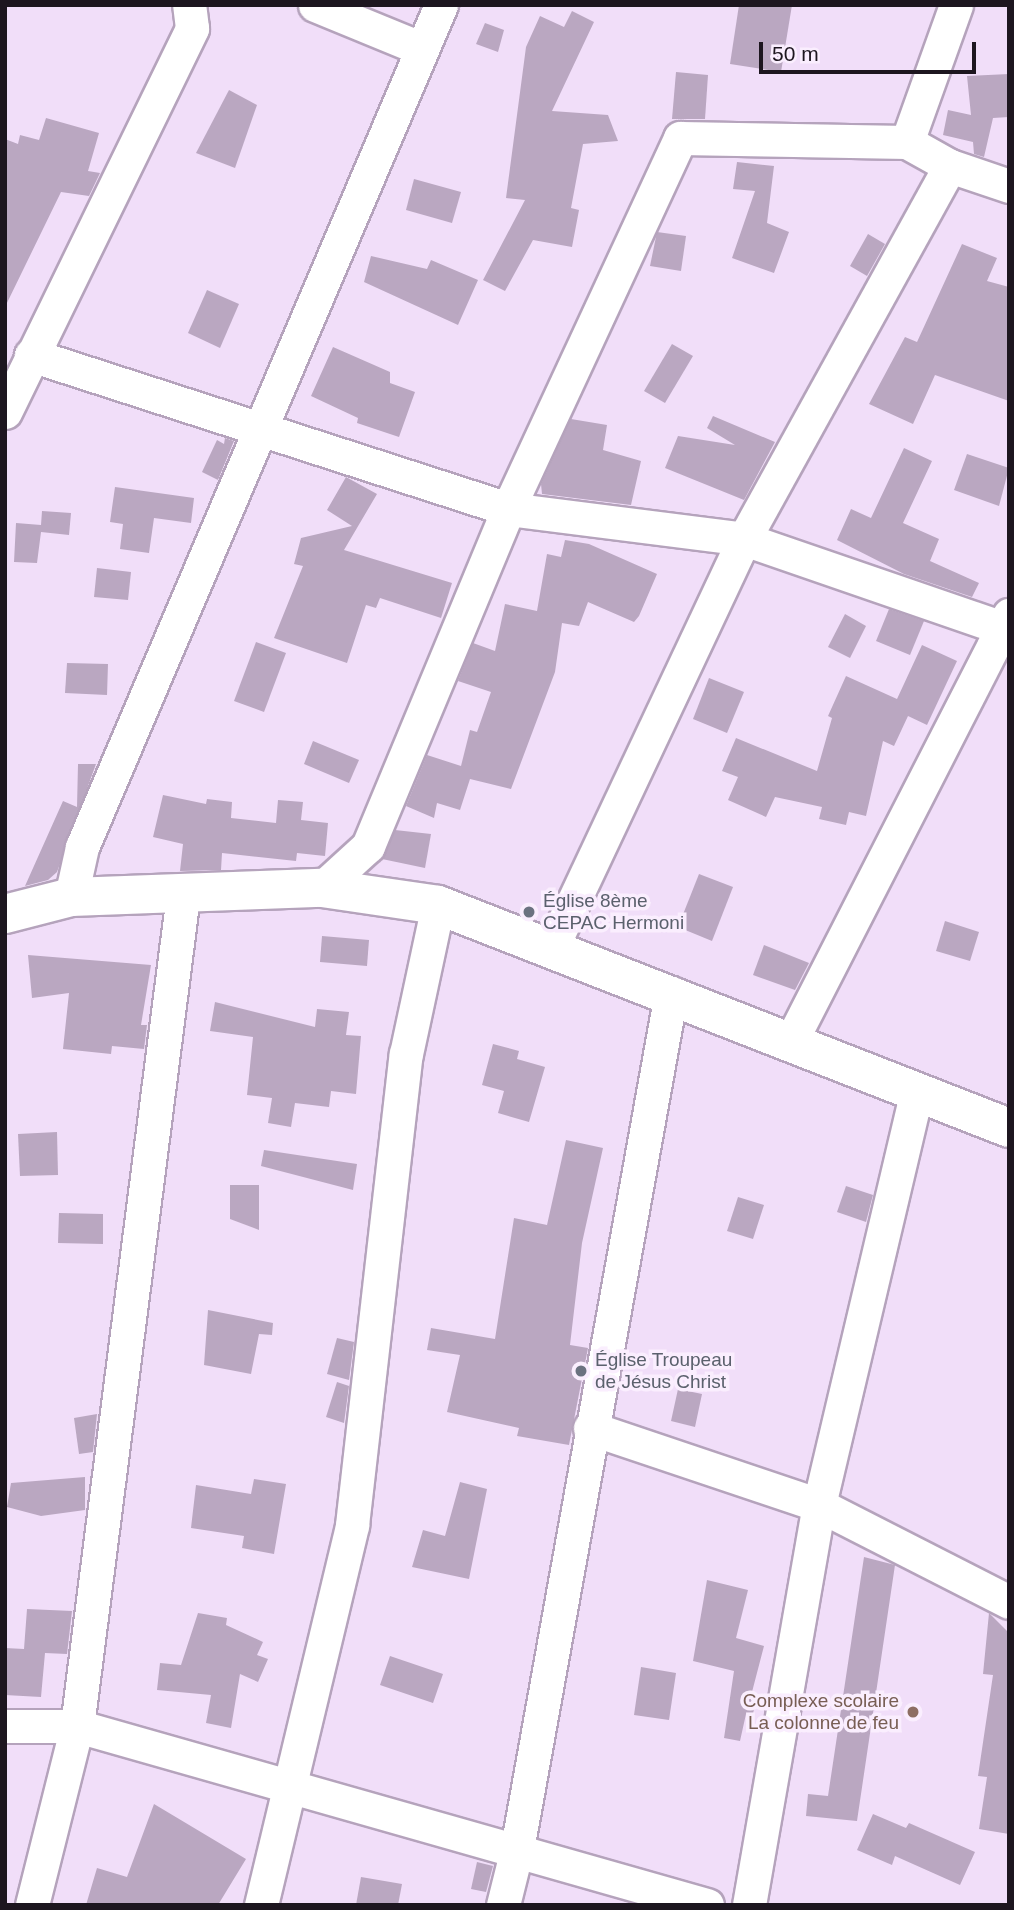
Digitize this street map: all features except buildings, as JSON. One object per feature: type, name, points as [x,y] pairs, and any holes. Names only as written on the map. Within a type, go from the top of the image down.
[{"type":"street","points":[[5,412],[192,28],[189,5]]},
{"type":"street","points":[[315,5],[420,48]]},
{"type":"street","points":[[71,897],[82,848],[262,433],[420,48],[441,5]]},
{"type":"street","points":[[907,142],[956,5]]},
{"type":"street","points":[[322,888],[369,846],[508,509],[680,138],[907,142],[950,166],[1009,187]]},
{"type":"street","points":[[552,947],[744,540],[950,166]]},
{"type":"street","points":[[31,355],[262,433],[508,509],[744,540],[1007,624],[790,1043]]},
{"type":"street","points":[[5,914],[71,897],[322,888],[438,905],[671,993],[790,1043],[1009,1128]]},
{"type":"street","points":[[32,1905],[77,1726],[183,895]]},
{"type":"street","points":[[261,1905],[352,1525],[406,1054],[438,905]]},
{"type":"street","points":[[503,1905],[517,1849],[590,1428],[671,993]]},
{"type":"street","points":[[749,1905],[819,1506],[917,1091]]},
{"type":"street","points":[[590,1428],[819,1506],[1009,1602]]},
{"type":"street","points":[[5,1726],[77,1726],[290,1783],[707,1905]]},
{"type":"place","name":"Église 8ème CEPAC Hermoni","points":[[529,912]]},
{"type":"place","name":"Église Troupeau de Jésus Christ","points":[[581,1371]]},
{"type":"place","name":"Complexe scolaire La colonne de feu","points":[[913,1712]]}]
